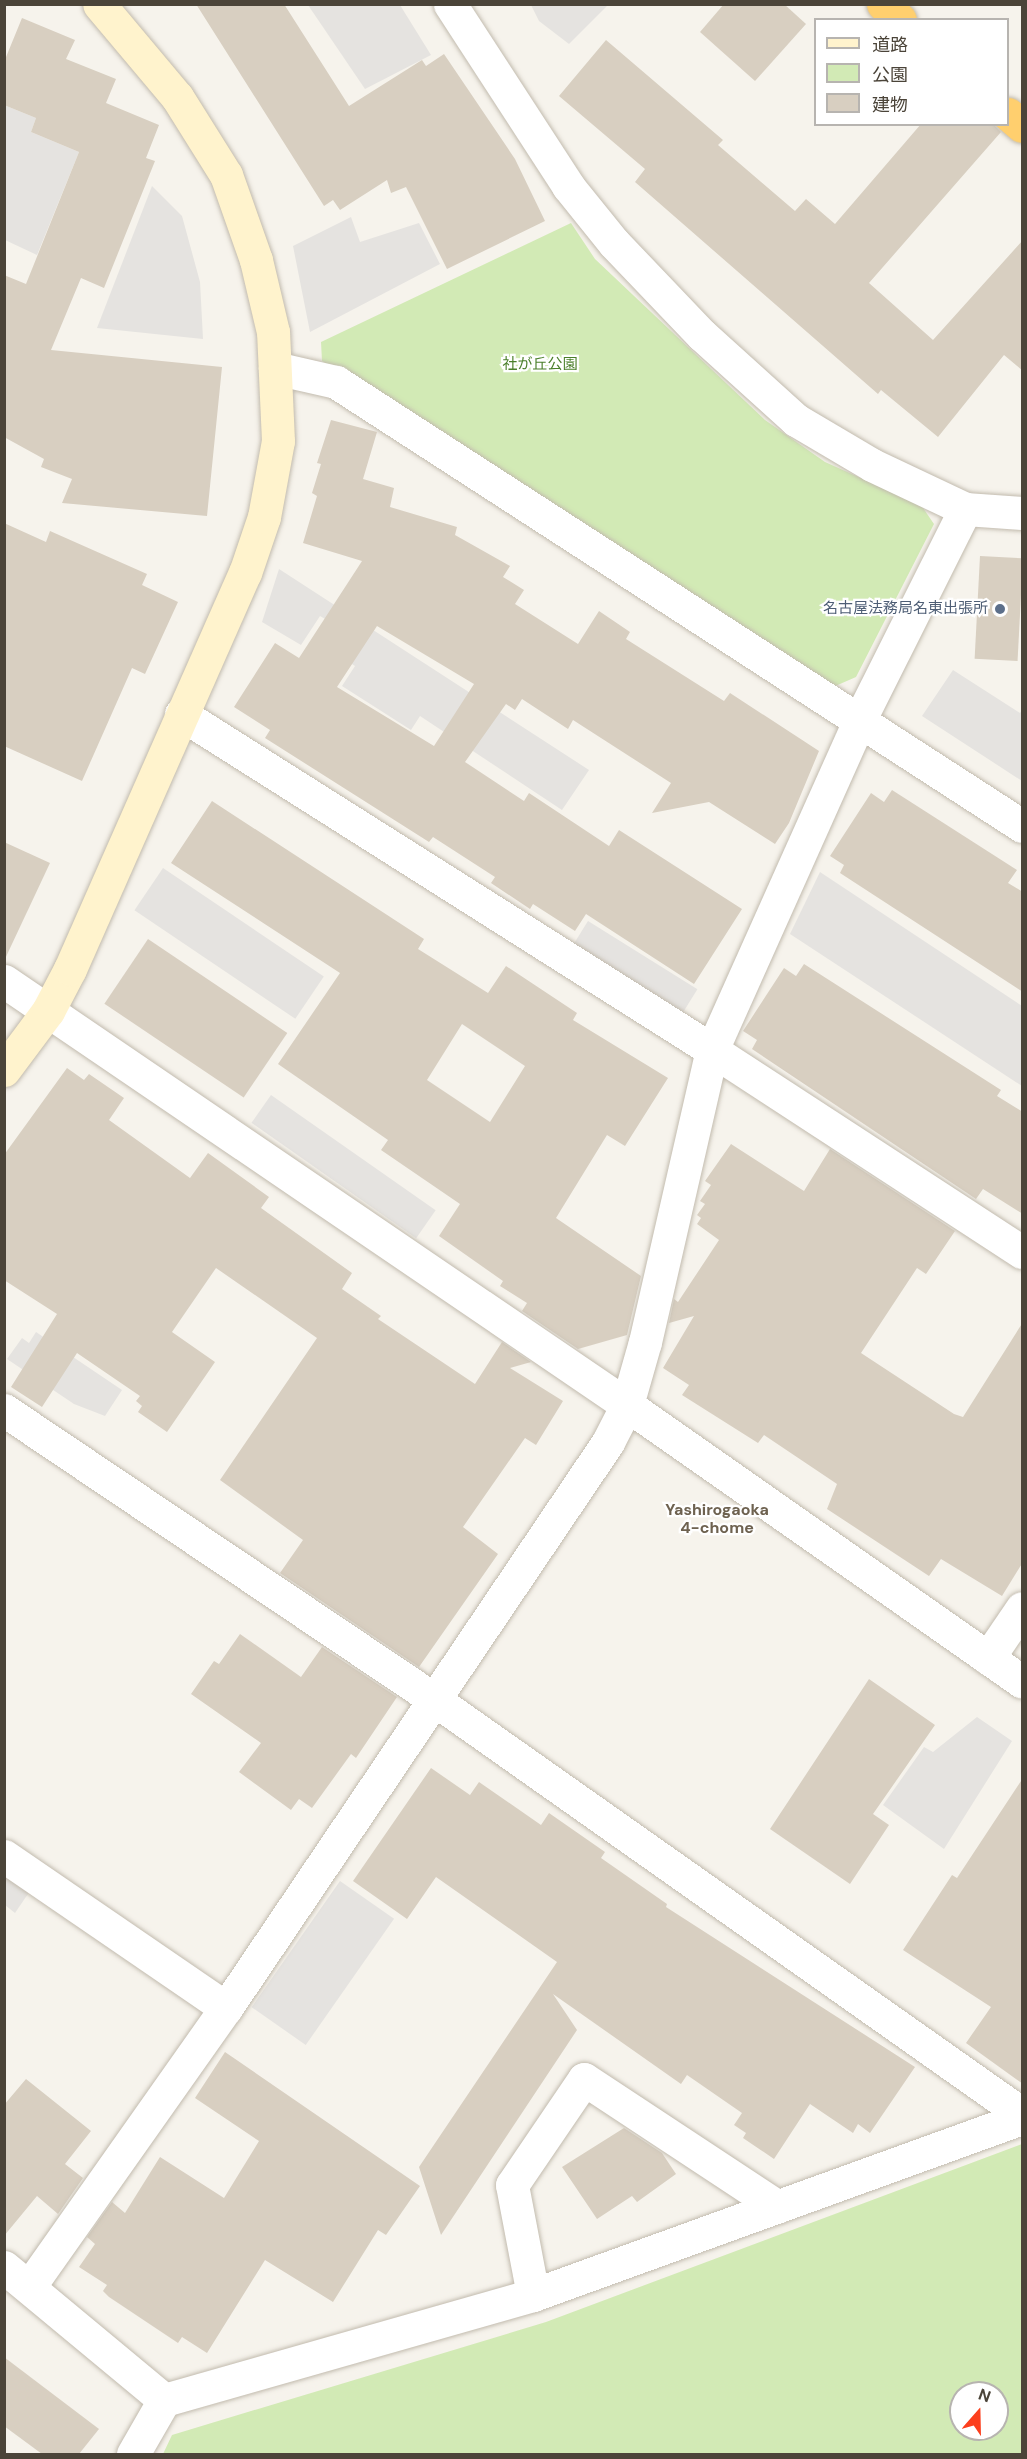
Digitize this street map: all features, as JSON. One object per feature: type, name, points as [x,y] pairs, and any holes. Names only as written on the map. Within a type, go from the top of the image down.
[{"type":"highway","points":[[883,4],[898,18]]},
{"type":"highway","points":[[1009,115],[1023,126]]},
{"type":"street","points":[[4,1070],[48,1011],[245,573],[264,517],[278,441],[273,332],[256,260],[226,175],[177,97],[99,4]]},
{"type":"street","points":[[450,4],[568,186],[614,243],[702,335],[796,420],[872,465],[965,508],[1023,513]]},
{"type":"street","points":[[275,368],[336,382],[1023,826]]},
{"type":"street","points":[[164,2400],[17,2277],[226,2008],[608,1442],[627,1405],[645,1342],[712,1050],[860,719],[965,508]]},
{"type":"street","points":[[181,714],[712,1050],[1023,1252]]},
{"type":"street","points":[[4,981],[627,1405],[1023,1682]]},
{"type":"street","points":[[4,1410],[435,1700],[1023,2116]]},
{"type":"street","points":[[988,1658],[1023,1608]]},
{"type":"street","points":[[4,1856],[226,2008]]},
{"type":"street","points":[[533,2295],[512,2185],[584,2079],[778,2207]]},
{"type":"street","points":[[133,2454],[164,2400],[533,2295],[1023,2116]]},
{"type":"green space","name":"社が丘公園","points":[[571,223],[595,259],[765,420],[825,462],[921,505],[934,524],[856,677],[833,687],[322,361],[321,342]]},
{"type":"green space","points":[[1022,2144],[1022,2454],[163,2454],[172,2435],[546,2322]]},
{"type":"shaded area","points":[[308,5],[400,5],[431,55],[365,89]]},
{"type":"shaded area","points":[[531,5],[608,5],[569,44],[539,21]]},
{"type":"shaded area","points":[[4,105],[36,118],[31,132],[79,152],[37,255],[5,240]]},
{"type":"shaded area","points":[[152,186],[182,216],[200,282],[203,339],[97,328]]},
{"type":"shaded area","points":[[351,217],[360,242],[419,223],[440,264],[310,332],[293,246]]},
{"type":"shaded area","points":[[279,569],[589,770],[562,810],[420,716],[411,730],[342,686],[355,666],[333,652],[346,631],[320,616],[301,645],[262,622]]},
{"type":"shaded area","points":[[953,670],[1020,713],[1022,710],[1022,781],[922,716]]},
{"type":"shaded area","points":[[163,868],[324,976],[295,1019],[134,910]]},
{"type":"shaded area","points":[[820,872],[1022,1006],[1022,1086],[790,934]]},
{"type":"shaded area","points":[[588,921],[697,989],[683,1012],[574,944]]},
{"type":"shaded area","points":[[271,1095],[436,1210],[416,1238],[251,1123]]},
{"type":"shaded area","points":[[36,1332],[122,1390],[105,1416],[74,1404],[7,1359],[22,1338],[29,1343]]},
{"type":"shaded area","points":[[977,1717],[1012,1741],[944,1849],[883,1805],[924,1747],[933,1752]]},
{"type":"shaded area","points":[[4,1869],[32,1888],[15,1913],[5,1905]]},
{"type":"shaded area","points":[[340,1881],[394,1919],[306,2045],[252,2007]]},
{"type":"building","points":[[196,4],[284,4],[349,106],[422,60],[426,66],[444,54],[515,159],[545,221],[447,269],[406,187],[391,193],[387,180],[340,210],[333,200],[324,206]]},
{"type":"building","points":[[724,4],[784,4],[806,24],[755,81],[700,32]]},
{"type":"building","points":[[22,18],[75,40],[66,59],[116,79],[106,103],[159,125],[146,158],[155,161],[104,288],[81,278],[51,350],[222,367],[207,516],[62,503],[72,479],[41,467],[44,459],[4,437],[4,275],[26,284],[79,152],[31,132],[36,118],[4,105],[4,62]]},
{"type":"building","points":[[606,40],[723,140],[718,145],[795,211],[806,199],[835,224],[919,126],[995,126],[1001,132],[869,283],[933,340],[1023,240],[1023,371],[1004,355],[938,437],[881,390],[878,394],[635,182],[645,169],[559,96]]},
{"type":"building","points":[[331,420],[377,432],[363,479],[394,488],[390,507],[457,527],[455,535],[510,566],[503,577],[524,590],[515,604],[578,644],[599,611],[630,632],[626,639],[724,701],[730,693],[819,751],[789,823],[775,844],[709,802],[652,813],[671,783],[573,720],[568,729],[522,699],[515,710],[506,704],[465,762],[524,801],[529,793],[609,846],[619,830],[742,909],[694,984],[586,914],[575,931],[533,904],[530,909],[491,883],[495,877],[433,837],[429,842],[265,738],[270,730],[234,707],[275,643],[299,658],[362,561],[303,543],[317,496],[312,493],[321,464],[317,463]],"holes":[[[377,626],[474,684],[434,746],[337,687]]]},
{"type":"building","points":[[4,523],[46,542],[50,531],[147,574],[142,585],[178,602],[145,674],[132,668],[82,781],[4,746]]},
{"type":"building","name":"名古屋法務局名東出張所","points":[[980,556],[1022,558],[1018,661],[975,659]]},
{"type":"building","points":[[892,790],[1017,870],[1008,883],[1023,892],[1023,992],[840,873],[844,865],[830,856],[871,793],[884,802]]},
{"type":"building","points":[[212,801],[424,939],[418,949],[488,993],[506,966],[577,1013],[573,1020],[668,1078],[625,1146],[607,1135],[556,1218],[641,1276],[627,1335],[578,1349],[522,1311],[527,1303],[500,1286],[503,1281],[439,1236],[460,1204],[381,1150],[388,1140],[278,1064],[340,973],[171,863]],"holes":[[[462,1024],[525,1066],[490,1122],[427,1080]]]},
{"type":"building","points":[[4,842],[50,863],[4,961]]},
{"type":"building","points":[[148,939],[287,1033],[244,1098],[104,1004]]},
{"type":"building","points":[[804,964],[1001,1090],[997,1096],[1023,1112],[1023,1214],[983,1189],[976,1199],[752,1049],[757,1040],[743,1031],[784,968],[796,976]]},
{"type":"building","points":[[67,1068],[84,1080],[89,1074],[124,1098],[109,1120],[190,1178],[208,1153],[269,1197],[261,1208],[352,1273],[342,1289],[381,1316],[378,1319],[475,1384],[502,1342],[531,1362],[510,1368],[563,1401],[536,1445],[525,1438],[463,1527],[498,1554],[419,1667],[280,1573],[303,1540],[220,1480],[317,1338],[216,1268],[172,1332],[215,1362],[167,1432],[138,1412],[142,1406],[136,1401],[140,1396],[77,1353],[42,1407],[11,1387],[57,1314],[4,1280],[4,1155]]},
{"type":"building","points":[[731,1144],[804,1191],[830,1149],[955,1231],[926,1274],[917,1268],[861,1353],[954,1414],[963,1417],[1023,1322],[1023,1562],[1002,1596],[941,1559],[929,1576],[827,1509],[837,1484],[764,1435],[758,1443],[682,1395],[689,1385],[663,1368],[694,1316],[669,1323],[674,1299],[678,1302],[719,1240],[697,1224],[701,1218],[697,1215],[705,1204],[700,1201],[711,1185],[705,1181]]},
{"type":"building","points":[[240,1634],[301,1677],[322,1647],[397,1697],[356,1758],[351,1754],[312,1808],[299,1799],[291,1810],[239,1772],[261,1743],[191,1694],[214,1661],[219,1664]]},
{"type":"building","points":[[869,1679],[935,1725],[873,1814],[889,1825],[850,1884],[770,1829]]},
{"type":"building","points":[[431,1768],[470,1795],[479,1782],[541,1825],[549,1813],[605,1852],[601,1858],[667,1904],[666,1907],[915,2067],[870,2133],[858,2124],[853,2133],[810,2104],[774,2159],[743,2138],[746,2133],[734,2125],[742,2113],[687,2075],[681,2084],[553,1994],[577,2030],[441,2235],[419,2167],[557,1962],[436,1877],[407,1919],[353,1881]]},
{"type":"building","points":[[1023,1778],[1023,2084],[966,2043],[991,2007],[903,1950],[952,1875],[957,1878]]},
{"type":"building","points":[[225,2052],[420,2186],[386,2235],[378,2230],[333,2302],[265,2260],[207,2353],[182,2337],[178,2343],[109,2297],[103,2291],[107,2285],[79,2267],[95,2244],[87,2237],[112,2202],[125,2213],[160,2157],[224,2198],[259,2141],[195,2098]]},
{"type":"building","points":[[26,2079],[91,2131],[65,2164],[83,2178],[58,2214],[37,2196],[4,2236],[4,2105]]},
{"type":"building","points":[[624,2128],[662,2153],[676,2174],[637,2202],[632,2196],[597,2219],[562,2167]]},
{"type":"building","points":[[4,2357],[99,2429],[79,2454],[42,2454],[4,2426]]},
{"type":"place","name":"名古屋法務局名東出張所","points":[[1000,609]]},
{"type":"district","name":"Yashirogaoka 4-chome","points":[[717,1519]]}]
